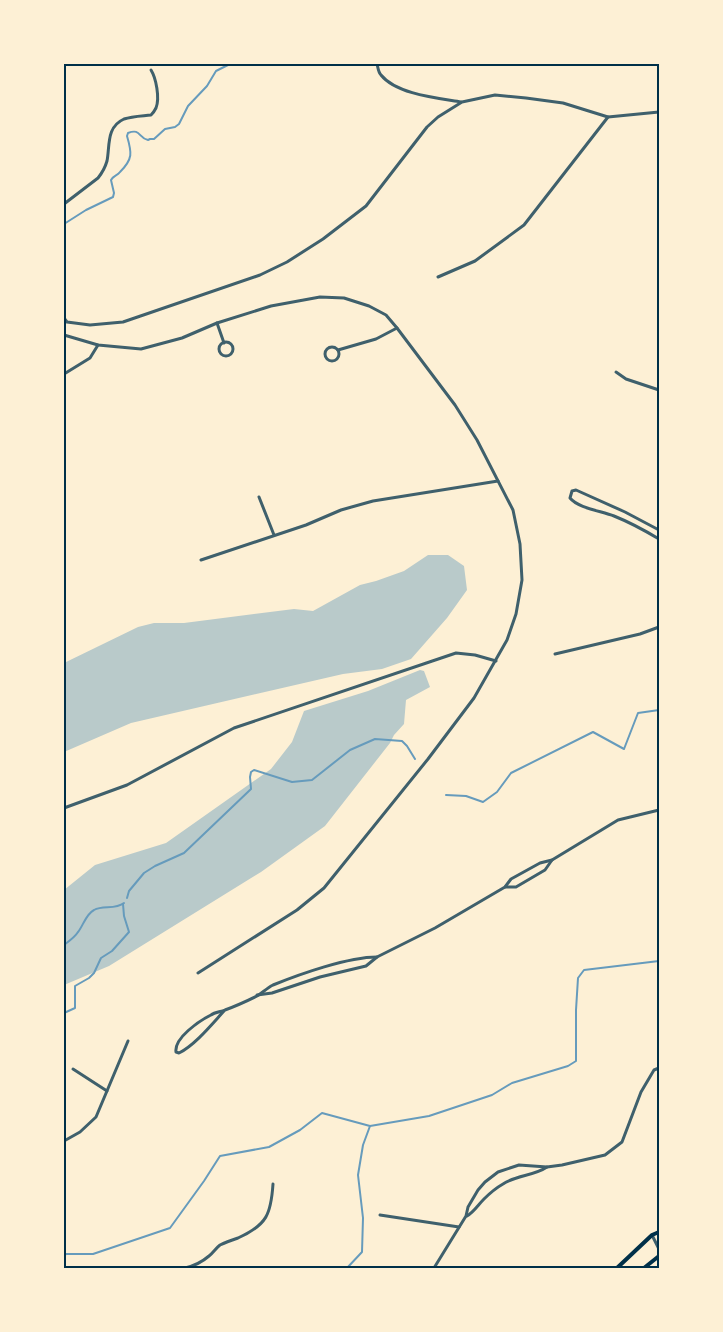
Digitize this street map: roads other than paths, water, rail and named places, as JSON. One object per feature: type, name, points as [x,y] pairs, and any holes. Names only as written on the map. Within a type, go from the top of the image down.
[{"type":"main road","points":[[617,1268],[652,1235],[659,1232]]},
{"type":"main road","points":[[644,1268],[659,1256]]},
{"type":"street","points":[[377,64],[380,74],[390,84],[410,92],[462,102]]},
{"type":"street","points":[[64,204],[101,174],[107,160],[110,135],[118,123],[125,118],[151,115],[155,110],[157,106],[157,91],[155,76],[151,70]]},
{"type":"street","points":[[64,318],[67,322],[90,325],[123,322],[260,275],[287,262],[323,239],[366,206],[427,126],[462,102],[496,95],[562,103],[608,118],[659,112]]},
{"type":"street","points":[[438,277],[475,260],[524,225],[608,118]]},
{"type":"street","points":[[64,335],[98,345],[141,349],[182,338],[217,323],[270,306],[320,297],[344,298],[369,306],[386,315],[455,405],[477,440],[513,510],[520,544],[522,580],[516,614],[507,640],[474,698],[428,759],[324,888],[297,910],[198,974]]},
{"type":"street","points":[[217,323],[224,343]]},
{"type":"street","points":[[338,350],[339,357],[336,360],[332,362],[328,360],[325,354],[329,348],[338,350],[376,339],[397,328]]},
{"type":"street","points":[[224,343],[231,344],[233,348],[229,356],[222,355],[220,352],[220,346],[224,343]]},
{"type":"street","points":[[64,374],[90,358],[98,345]]},
{"type":"street","points":[[616,372],[626,379],[659,390]]},
{"type":"street","points":[[201,560],[306,525],[341,510],[373,501],[498,481]]},
{"type":"street","points":[[659,530],[595,498],[576,490],[572,491],[570,498],[576,503],[614,516],[641,528],[659,539]]},
{"type":"street","points":[[259,497],[274,535]]},
{"type":"street","points":[[555,654],[640,634],[659,627]]},
{"type":"street","points":[[64,808],[127,785],[234,728],[302,704],[456,654],[475,655],[496,661]]},
{"type":"street","points":[[257,995],[272,993],[320,977],[366,966],[377,957],[435,928],[505,887],[511,879],[540,863],[552,860],[618,820],[659,810]]},
{"type":"street","points":[[505,887],[516,887],[545,870],[552,860]]},
{"type":"street","points":[[224,1011],[184,1051],[176,1052],[176,1046],[183,1035],[212,1014],[224,1011],[271,986],[318,969],[364,957],[377,957]]},
{"type":"street","points":[[64,1141],[80,1132],[96,1117],[128,1041]]},
{"type":"street","points":[[434,1268],[466,1216],[468,1208],[478,1190],[498,1172],[519,1165],[547,1167],[605,1155],[622,1142],[641,1092],[654,1070],[659,1068]]},
{"type":"street","points":[[73,1070],[108,1091]]},
{"type":"street","points":[[466,1216],[473,1212],[484,1199],[504,1183],[520,1176],[540,1172],[547,1167]]},
{"type":"street","points":[[185,1268],[201,1262],[211,1255],[218,1246],[264,1222],[271,1206],[273,1184]]},
{"type":"street","points":[[380,1215],[459,1226]]},
{"type":"street","points":[[652,1235],[659,1249]]},
{"type":"waterway","points":[[64,224],[86,210],[113,197],[111,180],[124,167],[130,156],[128,133],[137,132],[148,140],[154,139],[165,129],[175,127],[179,124],[188,106],[207,86],[216,71],[230,64]]},
{"type":"waterway","points":[[446,795],[466,796],[483,802],[497,792],[511,773],[593,732],[624,749],[638,713],[659,710]]},
{"type":"waterway","points":[[127,898],[129,891],[144,873],[184,853],[251,789],[250,777],[251,772],[254,770],[292,782],[312,780],[350,750],[375,739],[402,741],[415,759]]},
{"type":"waterway","points":[[64,945],[77,934],[91,912],[124,903]]},
{"type":"waterway","points":[[64,1013],[75,1008],[75,986],[89,978],[94,973],[101,958],[112,951],[129,932],[124,916],[123,904]]},
{"type":"waterway","points":[[347,1268],[362,1252],[363,1218],[358,1175],[363,1145],[370,1126],[429,1116],[492,1095],[512,1083],[568,1066],[576,1061],[578,978],[584,970],[659,961]]},
{"type":"waterway","points":[[64,1256],[66,1254],[93,1254],[170,1228],[220,1156],[269,1147],[300,1130],[322,1113],[370,1126]]}]
